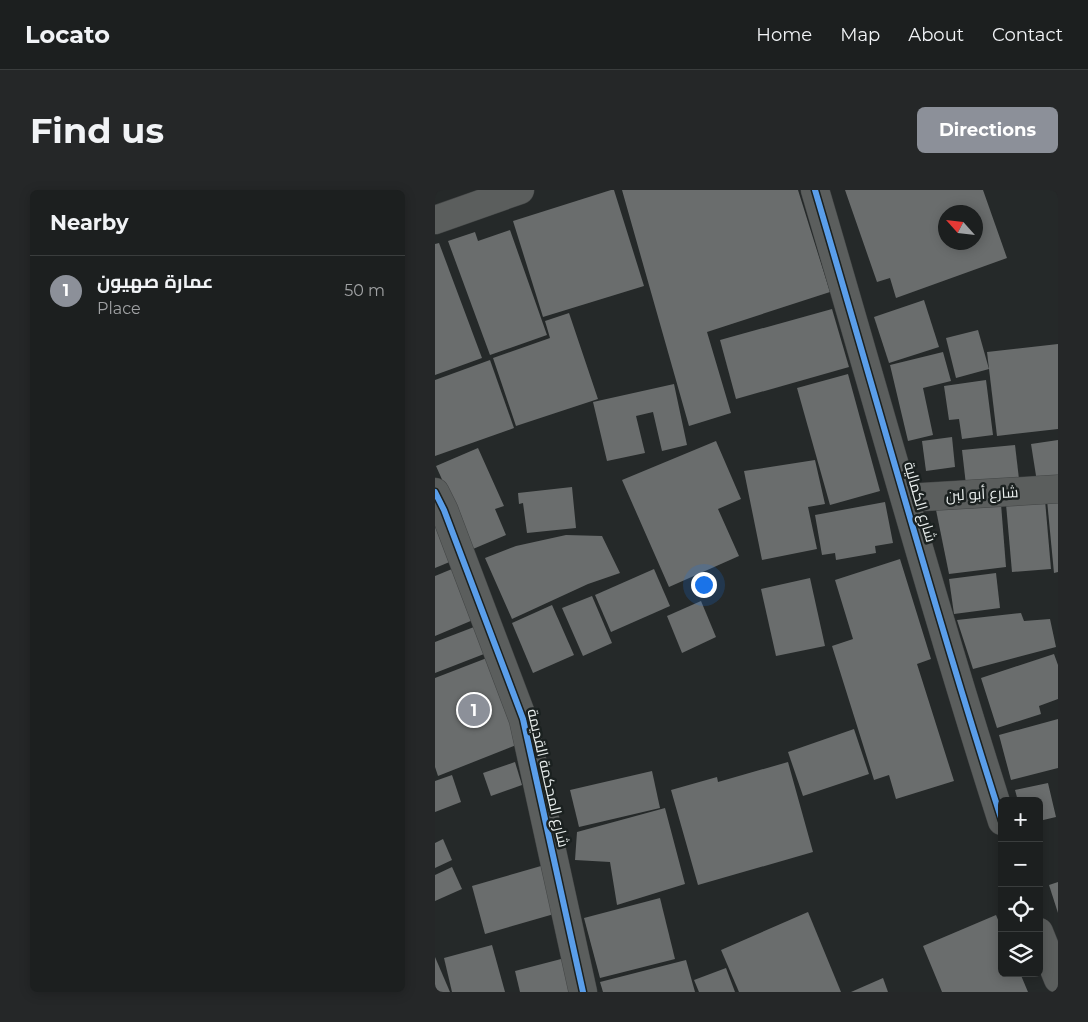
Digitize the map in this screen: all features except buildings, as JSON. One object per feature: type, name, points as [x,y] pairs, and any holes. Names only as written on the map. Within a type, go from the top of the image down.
[{"type":"street","points":[[435,220],[520,190]]},
{"type":"street","name":"شارع الكمالية","points":[[815,190],[906,498],[948,653],[998,809]]},
{"type":"street","name":"شارع أبو لبن","points":[[906,498],[1058,489]]},
{"type":"street","name":"شارع المحكمة القديمة","points":[[435,492],[444,510],[523,718],[583,992]]},
{"type":"street","points":[[1043,942],[1058,979]]},
{"type":"cycle path","points":[[815,190],[930,585],[998,808]]},
{"type":"cycle path","points":[[435,492],[444,510],[523,719],[583,992]]},
{"type":"place","name":"عمارة صهيون","points":[[474,710]]}]
